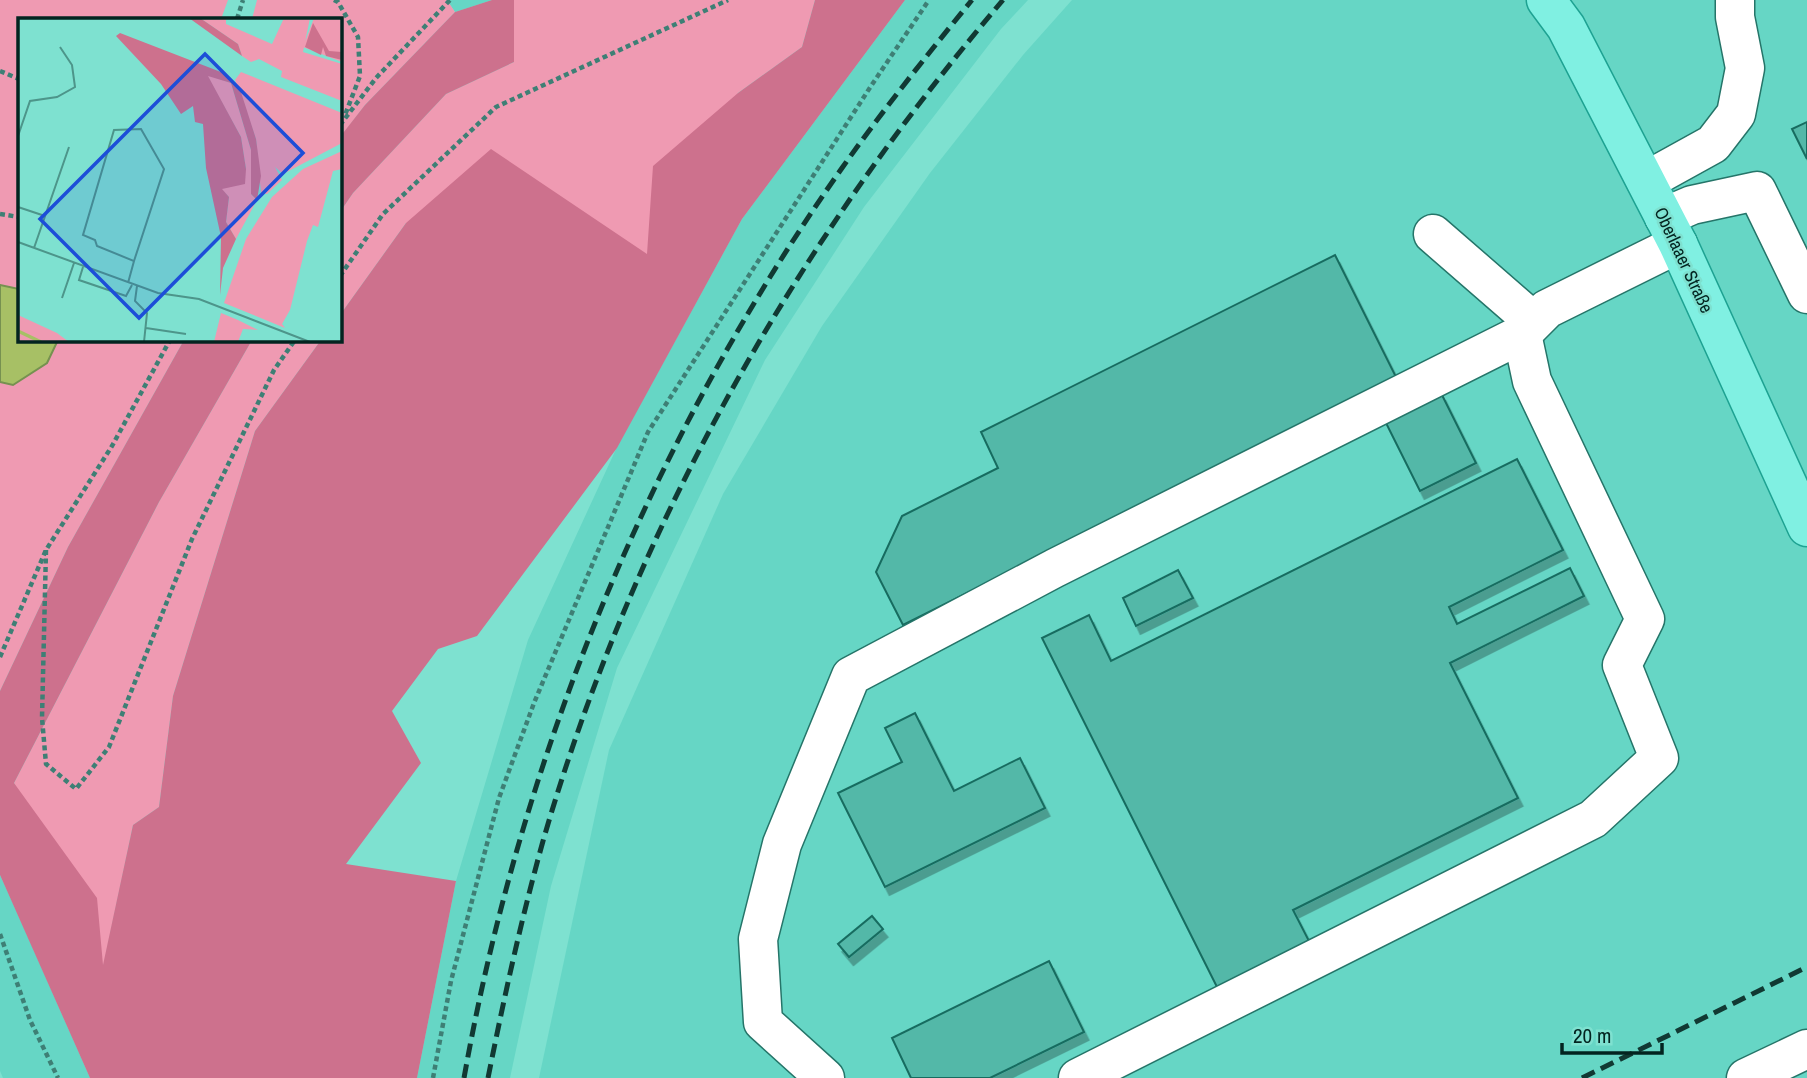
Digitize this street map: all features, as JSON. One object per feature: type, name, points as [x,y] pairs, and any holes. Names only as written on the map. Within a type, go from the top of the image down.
[{"type":"main road","name":"Oberlaaer Straße","points":[[1546,0],[1566,27],[1671,231],[1807,527]]},
{"type":"lane","points":[[1646,181],[1713,144],[1736,114],[1745,68],[1735,17],[1735,0]]},
{"type":"lane","points":[[825,1078],[763,1022],[758,939],[782,844],[851,676],[1055,568],[1527,328],[1547,309],[1671,231],[1692,205],[1757,191],[1807,294]]},
{"type":"lane","points":[[1078,1078],[1593,819],[1658,758],[1622,665],[1645,619],[1532,381],[1527,328],[1433,234]]},
{"type":"lane","points":[[1758,1075],[1807,1049]]},
{"type":"path","points":[[237,18],[243,0]]},
{"type":"path","points":[[334,0],[338,2],[358,37],[359,76],[341,124]]},
{"type":"path","points":[[341,124],[376,78],[450,0]]},
{"type":"path","points":[[341,275],[383,214],[496,107],[728,0]]},
{"type":"path","points":[[433,1078],[451,981],[499,798],[534,703],[648,432],[929,0]]},
{"type":"path","points":[[0,71],[18,79]]},
{"type":"path","points":[[0,214],[18,217]]},
{"type":"path","points":[[0,657],[47,550],[112,446],[169,341]]},
{"type":"path","points":[[47,550],[43,718],[47,764],[76,789],[108,747],[192,539],[274,370],[294,341]]},
{"type":"path","points":[[0,934],[30,1020],[58,1078]]},
{"type":"shaded area","points":[[0,0],[228,0],[221,18],[18,18],[18,289],[0,285]]},
{"type":"shaded area","points":[[257,0],[447,0],[455,12],[365,105],[341,137],[341,18],[252,18]]},
{"type":"shaded area","points":[[447,0],[492,0],[455,12]]},
{"type":"shaded area","points":[[492,0],[514,0],[514,62],[446,94],[353,193],[341,211],[341,136],[365,105],[455,12]]},
{"type":"shaded area","points":[[514,0],[815,0],[802,47],[738,93],[647,255],[406,223],[341,314],[341,211],[353,193],[446,94],[514,62]]},
{"type":"shaded area","points":[[815,0],[905,0],[742,219],[617,448],[477,636],[438,649],[392,711],[421,763],[346,864],[456,881],[417,1078],[90,1078],[0,875],[0,691],[68,547],[183,341],[251,341],[159,502],[14,783],[97,898],[103,965],[133,825],[159,807],[173,696],[255,431],[320,341],[341,341],[341,314],[406,223],[491,149],[647,254],[653,166],[738,93],[802,47]]},
{"type":"shaded area","points":[[905,0],[1028,0],[1001,29],[864,207],[765,360],[617,668],[551,886],[510,1078],[417,1078],[456,881],[528,640],[617,447],[742,219]]},
{"type":"shaded area","points":[[1072,0],[1807,0],[1807,1078],[539,1078],[609,750],[723,494],[822,326],[930,173],[1023,55]]},
{"type":"shaded area","points":[[0,285],[18,289],[18,341],[58,341],[47,363],[13,385],[0,382]]},
{"type":"shaded area","points":[[58,341],[183,341],[68,547],[0,691],[0,382],[13,385],[47,363]]},
{"type":"shaded area","points":[[251,341],[320,341],[255,431],[173,696],[159,807],[133,825],[103,968],[14,783],[159,502]]},
{"type":"shaded area","points":[[0,875],[90,1078],[3,1078],[0,1071]]},
{"type":"building","points":[[1807,122],[1807,159],[1792,129]]},
{"type":"building","points":[[1335,255],[1397,379],[903,625],[876,572],[902,516],[998,468],[981,432]]},
{"type":"building","points":[[1441,393],[1476,463],[1420,491],[1385,421]]},
{"type":"building","points":[[1517,459],[1563,550],[1449,607],[1457,624],[1570,568],[1584,596],[1450,663],[1518,798],[1293,910],[1310,943],[1218,989],[1042,638],[1089,615],[1111,661]]},
{"type":"building","points":[[1178,570],[1193,598],[1136,626],[1123,598]]},
{"type":"building","points":[[915,713],[954,791],[1020,758],[1045,808],[885,887],[838,793],[902,762],[885,728]]},
{"type":"building","points":[[872,916],[883,929],[849,957],[838,944]]},
{"type":"building","points":[[1049,961],[1084,1032],[990,1078],[911,1078],[892,1038]]},
{"type":"railway","points":[[464,1078],[489,957],[521,837],[559,718],[604,602],[654,489],[711,378],[774,271],[858,146],[972,0]]},
{"type":"railway","points":[[488,1078],[535,871],[580,726],[623,614],[673,504],[728,396],[789,292],[855,191],[927,94],[1003,0]]},
{"type":"railway","points":[[1582,1078],[1807,967]]}]
